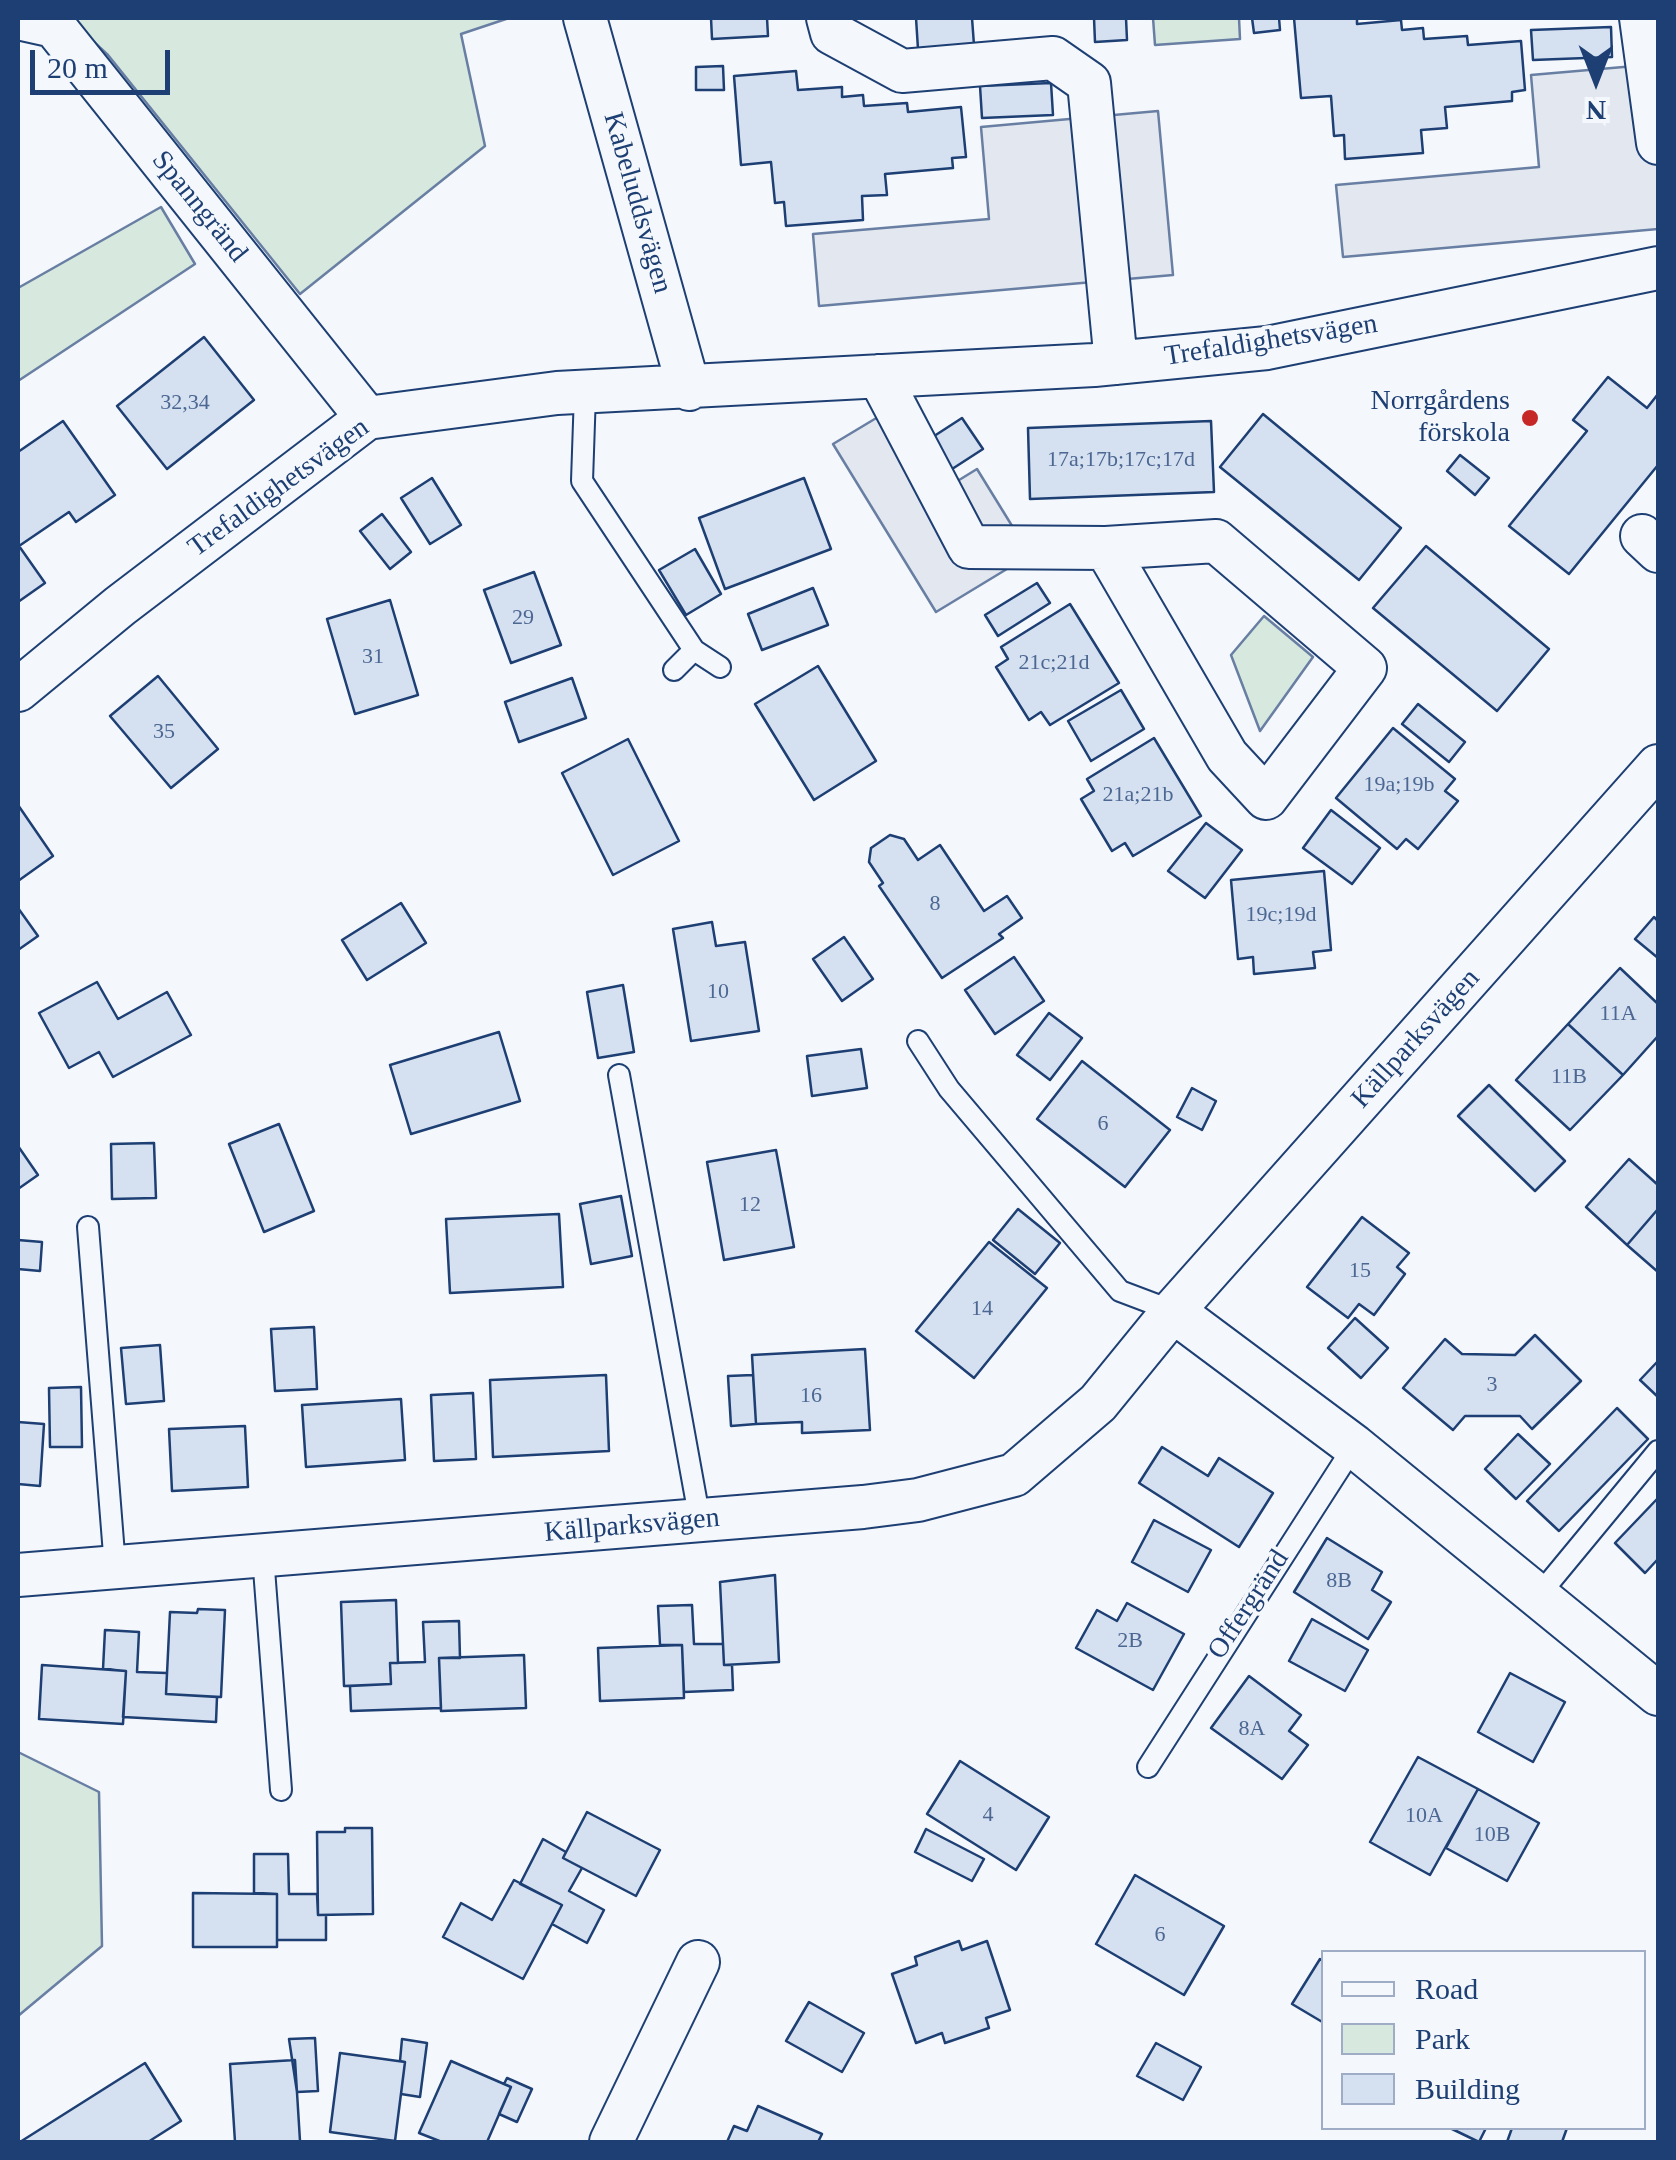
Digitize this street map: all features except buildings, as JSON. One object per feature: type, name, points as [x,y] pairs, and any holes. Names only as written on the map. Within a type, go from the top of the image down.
[{"type":"street","name":"Spanngränd","points":[[18,18],[54,26],[367,418]]},
{"type":"street","name":"Kabeluddsvägen","points":[[586,18],[688,390]]},
{"type":"street","points":[[828,18],[832,34],[902,71],[1053,58],[1089,82],[1116,363]]},
{"type":"street","points":[[1641,18],[1658,144]]},
{"type":"street","name":"Trefaldighetsvägen","points":[[18,690],[120,606],[367,418],[585,392],[688,390],[1116,363],[1268,348],[1658,268]]},
{"type":"street","points":[[879,376],[969,547],[1106,548],[1216,542],[1365,668],[1266,798],[1226,756],[1106,548]]},
{"type":"street","name":"Källparksvägen","points":[[18,1575],[918,1500],[1014,1474],[1098,1403],[1174,1311],[1658,766]]},
{"type":"street","points":[[1174,1311],[1354,1446],[1658,1694]]},
{"type":"street","points":[[611,2142],[698,1962]]},
{"type":"lane","points":[[585,392],[582,480],[694,650],[720,667]]},
{"type":"lane","points":[[674,670],[694,650]]},
{"type":"lane","points":[[918,1042],[949,1089],[1120,1291],[1174,1311]]},
{"type":"lane","points":[[619,1075],[700,1520]]},
{"type":"lane","points":[[88,1227],[115,1567]]},
{"type":"lane","name":"Offergränd","points":[[1148,1767],[1354,1446]]},
{"type":"lane","points":[[1539,1594],[1658,1450]]},
{"type":"lane","points":[[263,1556],[282,1790]]},
{"type":"green space","points":[[68,18],[509,18],[461,34],[485,146],[300,294],[108,55]]},
{"type":"green space","points":[[1153,18],[1239,18],[1240,39],[1155,45]]},
{"type":"green space","points":[[161,207],[195,264],[18,381],[18,288]]},
{"type":"green space","points":[[1264,616],[1313,657],[1260,731],[1231,655]]},
{"type":"green space","points":[[18,1752],[99,1792],[102,1946],[18,2016]]},
{"type":"shaded area","points":[[1658,64],[1658,229],[1343,257],[1336,185],[1539,167],[1531,75]]},
{"type":"shaded area","points":[[1158,111],[1173,275],[819,306],[813,234],[989,219],[981,127]]},
{"type":"shaded area","points":[[888,411],[938,493],[977,469],[1030,555],[936,612],[833,444]]},
{"type":"place","name":"Norrgårdens förskola","points":[[1530,418]]}]
